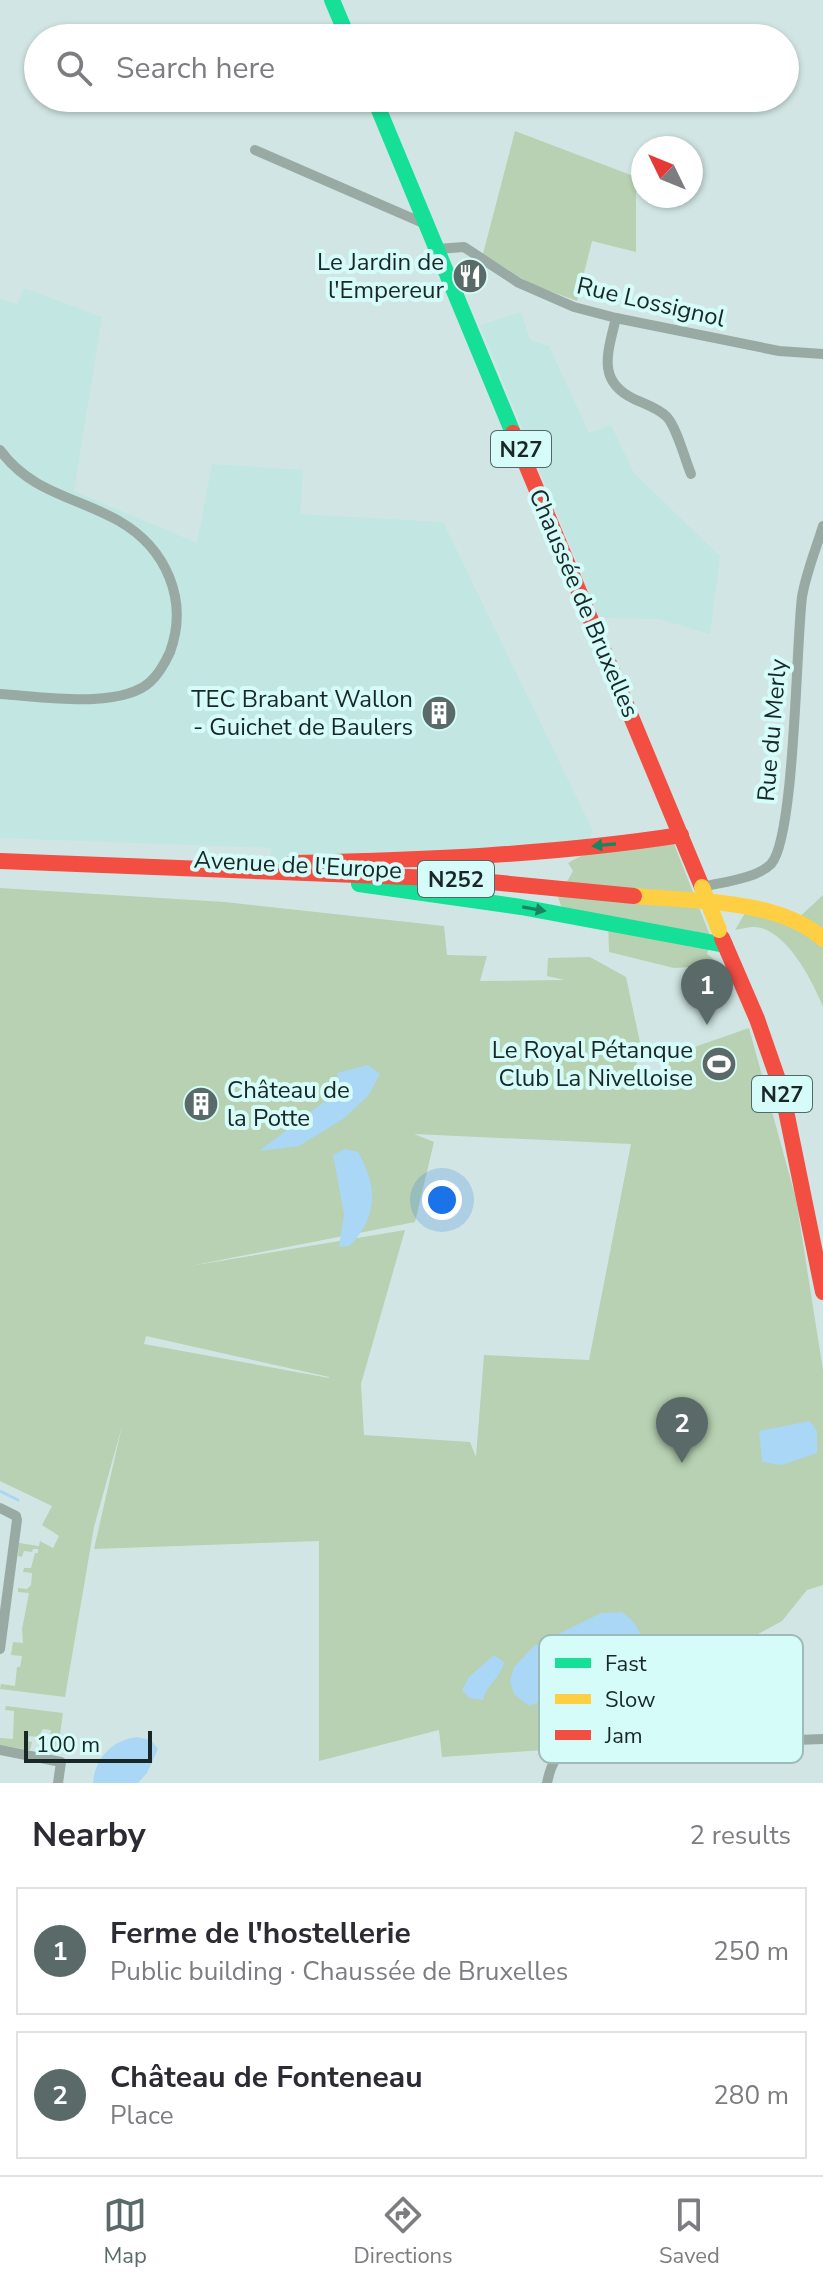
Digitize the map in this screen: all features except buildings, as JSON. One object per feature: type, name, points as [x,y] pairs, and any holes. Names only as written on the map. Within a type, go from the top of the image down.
[{"type":"main road","points":[[332,0],[342,24]]},
{"type":"main road","name":"Chaussée de Bruxelles","points":[[379,112],[423,223],[437,249],[702,887]]},
{"type":"main road","points":[[267,864],[458,859],[681,835]]},
{"type":"main road","name":"Avenue de l'Europe","points":[[0,851],[514,874],[736,901]]},
{"type":"main road","name":"Avenue de l'Europe","points":[[0,861],[460,879],[736,901]]},
{"type":"main road","points":[[178,868],[342,882],[722,938]]},
{"type":"main road","name":"N27","points":[[702,887],[757,1019],[782,1091],[823,1292]]},
{"type":"main road","points":[[736,901],[790,908],[823,927]]},
{"type":"main road","points":[[736,901],[786,916],[812,929],[823,939]]},
{"type":"main road","points":[[804,1202],[823,1214]]},
{"type":"street","points":[[255,150],[423,223]]},
{"type":"street","name":"Rue Lossignol","points":[[437,249],[464,247],[519,283],[574,307],[779,351],[823,354]]},
{"type":"street","points":[[616,318],[608,351],[608,374],[621,393],[653,407],[669,419],[691,474]]},
{"type":"street","points":[[0,450],[24,476],[48,492],[119,521],[150,545],[170,574],[177,611],[173,643],[159,671],[148,684],[131,692],[103,699],[0,694]]},
{"type":"street","name":"Rue du Merly","points":[[702,887],[769,866],[780,851],[787,803],[803,594],[823,526]]},
{"type":"street","points":[[0,1508],[16,1516],[17,1520],[0,1649]]},
{"type":"street","points":[[803,1740],[823,1739]]},
{"type":"street","points":[[0,1750],[61,1762],[58,1783]]},
{"type":"street","points":[[547,1783],[552,1763]]},
{"type":"shaded area","points":[[24,288],[102,317],[74,491],[197,543],[212,464],[303,470],[300,514],[443,522],[593,831],[584,847],[267,864],[272,848],[0,838],[0,299],[18,304]]},
{"type":"shaded area","points":[[521,312],[530,340],[549,346],[589,433],[611,425],[634,473],[720,556],[710,634],[659,619],[600,618],[480,325]]},
{"type":"green space","points":[[515,131],[631,175],[631,208],[636,208],[636,252],[592,241],[577,301],[531,284],[483,254]]},
{"type":"green space","points":[[674,844],[711,938],[707,954],[721,965],[674,968],[609,952],[608,920],[561,906],[558,897],[573,871],[568,863],[606,849]]},
{"type":"green space","points":[[0,888],[225,902],[444,926],[447,955],[487,956],[480,981],[565,980],[547,976],[548,958],[590,957],[626,977],[641,1047],[631,1085],[661,1084],[663,1058],[749,1028],[796,1199],[823,1370],[823,1585],[807,1590],[782,1621],[756,1635],[539,1635],[539,1750],[442,1757],[439,1730],[319,1761],[319,1541],[94,1549],[122,1426],[94,1527],[65,1697],[0,1689],[1,1684],[15,1686],[22,1656],[11,1655],[13,1642],[23,1643],[22,1629],[29,1593],[18,1592],[18,1588],[27,1589],[31,1585],[32,1573],[23,1572],[24,1568],[31,1568],[35,1553],[38,1553],[38,1549],[33,1549],[32,1552],[24,1551],[22,1557],[18,1556],[19,1543],[39,1546],[40,1541],[53,1548],[59,1536],[42,1525],[52,1506],[0,1481]],"holes":[[[414,1134],[631,1144],[589,1360],[484,1355],[476,1457],[470,1442],[364,1435],[361,1384],[405,1230],[190,1266],[415,1222],[434,1142]],[[146,1336],[329,1378],[144,1344]]]},
{"type":"green space","points":[[823,895],[823,1007],[797,958],[777,936],[754,927],[735,930],[745,913],[793,923]]},
{"type":"green space","points":[[6,1706],[63,1713],[57,1755],[48,1754],[51,1730],[43,1729],[38,1737],[29,1736],[28,1741],[32,1742],[30,1750],[0,1745],[0,1738],[13,1739],[14,1711],[5,1710]]},
{"type":"water","points":[[368,1065],[380,1074],[368,1096],[343,1119],[299,1146],[259,1151],[341,1089],[337,1073]]},
{"type":"water","points":[[345,1149],[358,1152],[365,1165],[372,1201],[366,1224],[359,1235],[350,1246],[339,1247],[344,1214],[333,1155]]},
{"type":"water","points":[[810,1421],[817,1431],[817,1453],[782,1465],[762,1462],[759,1431]]},
{"type":"water","points":[[622,1612],[633,1621],[640,1635],[556,1635],[601,1613]]},
{"type":"water","points":[[539,1644],[539,1702],[529,1706],[514,1694],[510,1681],[514,1667]]},
{"type":"water","points":[[494,1655],[504,1662],[500,1672],[483,1700],[469,1698],[462,1690],[469,1677]]},
{"type":"water","points":[[137,1737],[151,1740],[158,1749],[147,1773],[138,1783],[93,1783],[97,1766],[106,1752],[120,1742]]},
{"type":"waterway","points":[[0,1491],[18,1500]]},
{"type":"traffic: fast","points":[[332,0],[342,24]]},
{"type":"traffic: fast","points":[[380,112],[513,433]]},
{"type":"traffic: fast","points":[[359,884],[521,907],[725,945]]},
{"type":"traffic: slow","points":[[702,887],[719,930]]},
{"type":"traffic: slow","points":[[634,896],[708,901],[759,909],[805,926],[823,939]]},
{"type":"traffic: jam","points":[[513,433],[702,887]]},
{"type":"traffic: jam","points":[[292,863],[487,855],[681,835]]},
{"type":"traffic: jam","points":[[0,861],[460,879],[634,896]]},
{"type":"traffic: jam","points":[[722,938],[757,1019],[782,1091],[823,1292]]},
{"type":"place","name":"Le Jardin de l'Empereur","points":[[470,276]]},
{"type":"place","name":"TEC Brabant Wallon - Guichet de Baulers","points":[[439,713]]},
{"type":"place","name":"Ferme de l'hostellerie","points":[[707,1025]]},
{"type":"place","name":"Le Royal Pétanque Club La Nivelloise","points":[[719,1064]]},
{"type":"place","name":"Château de la Potte","points":[[201,1104]]},
{"type":"place","name":"Château de Fonteneau","points":[[682,1463]]}]
